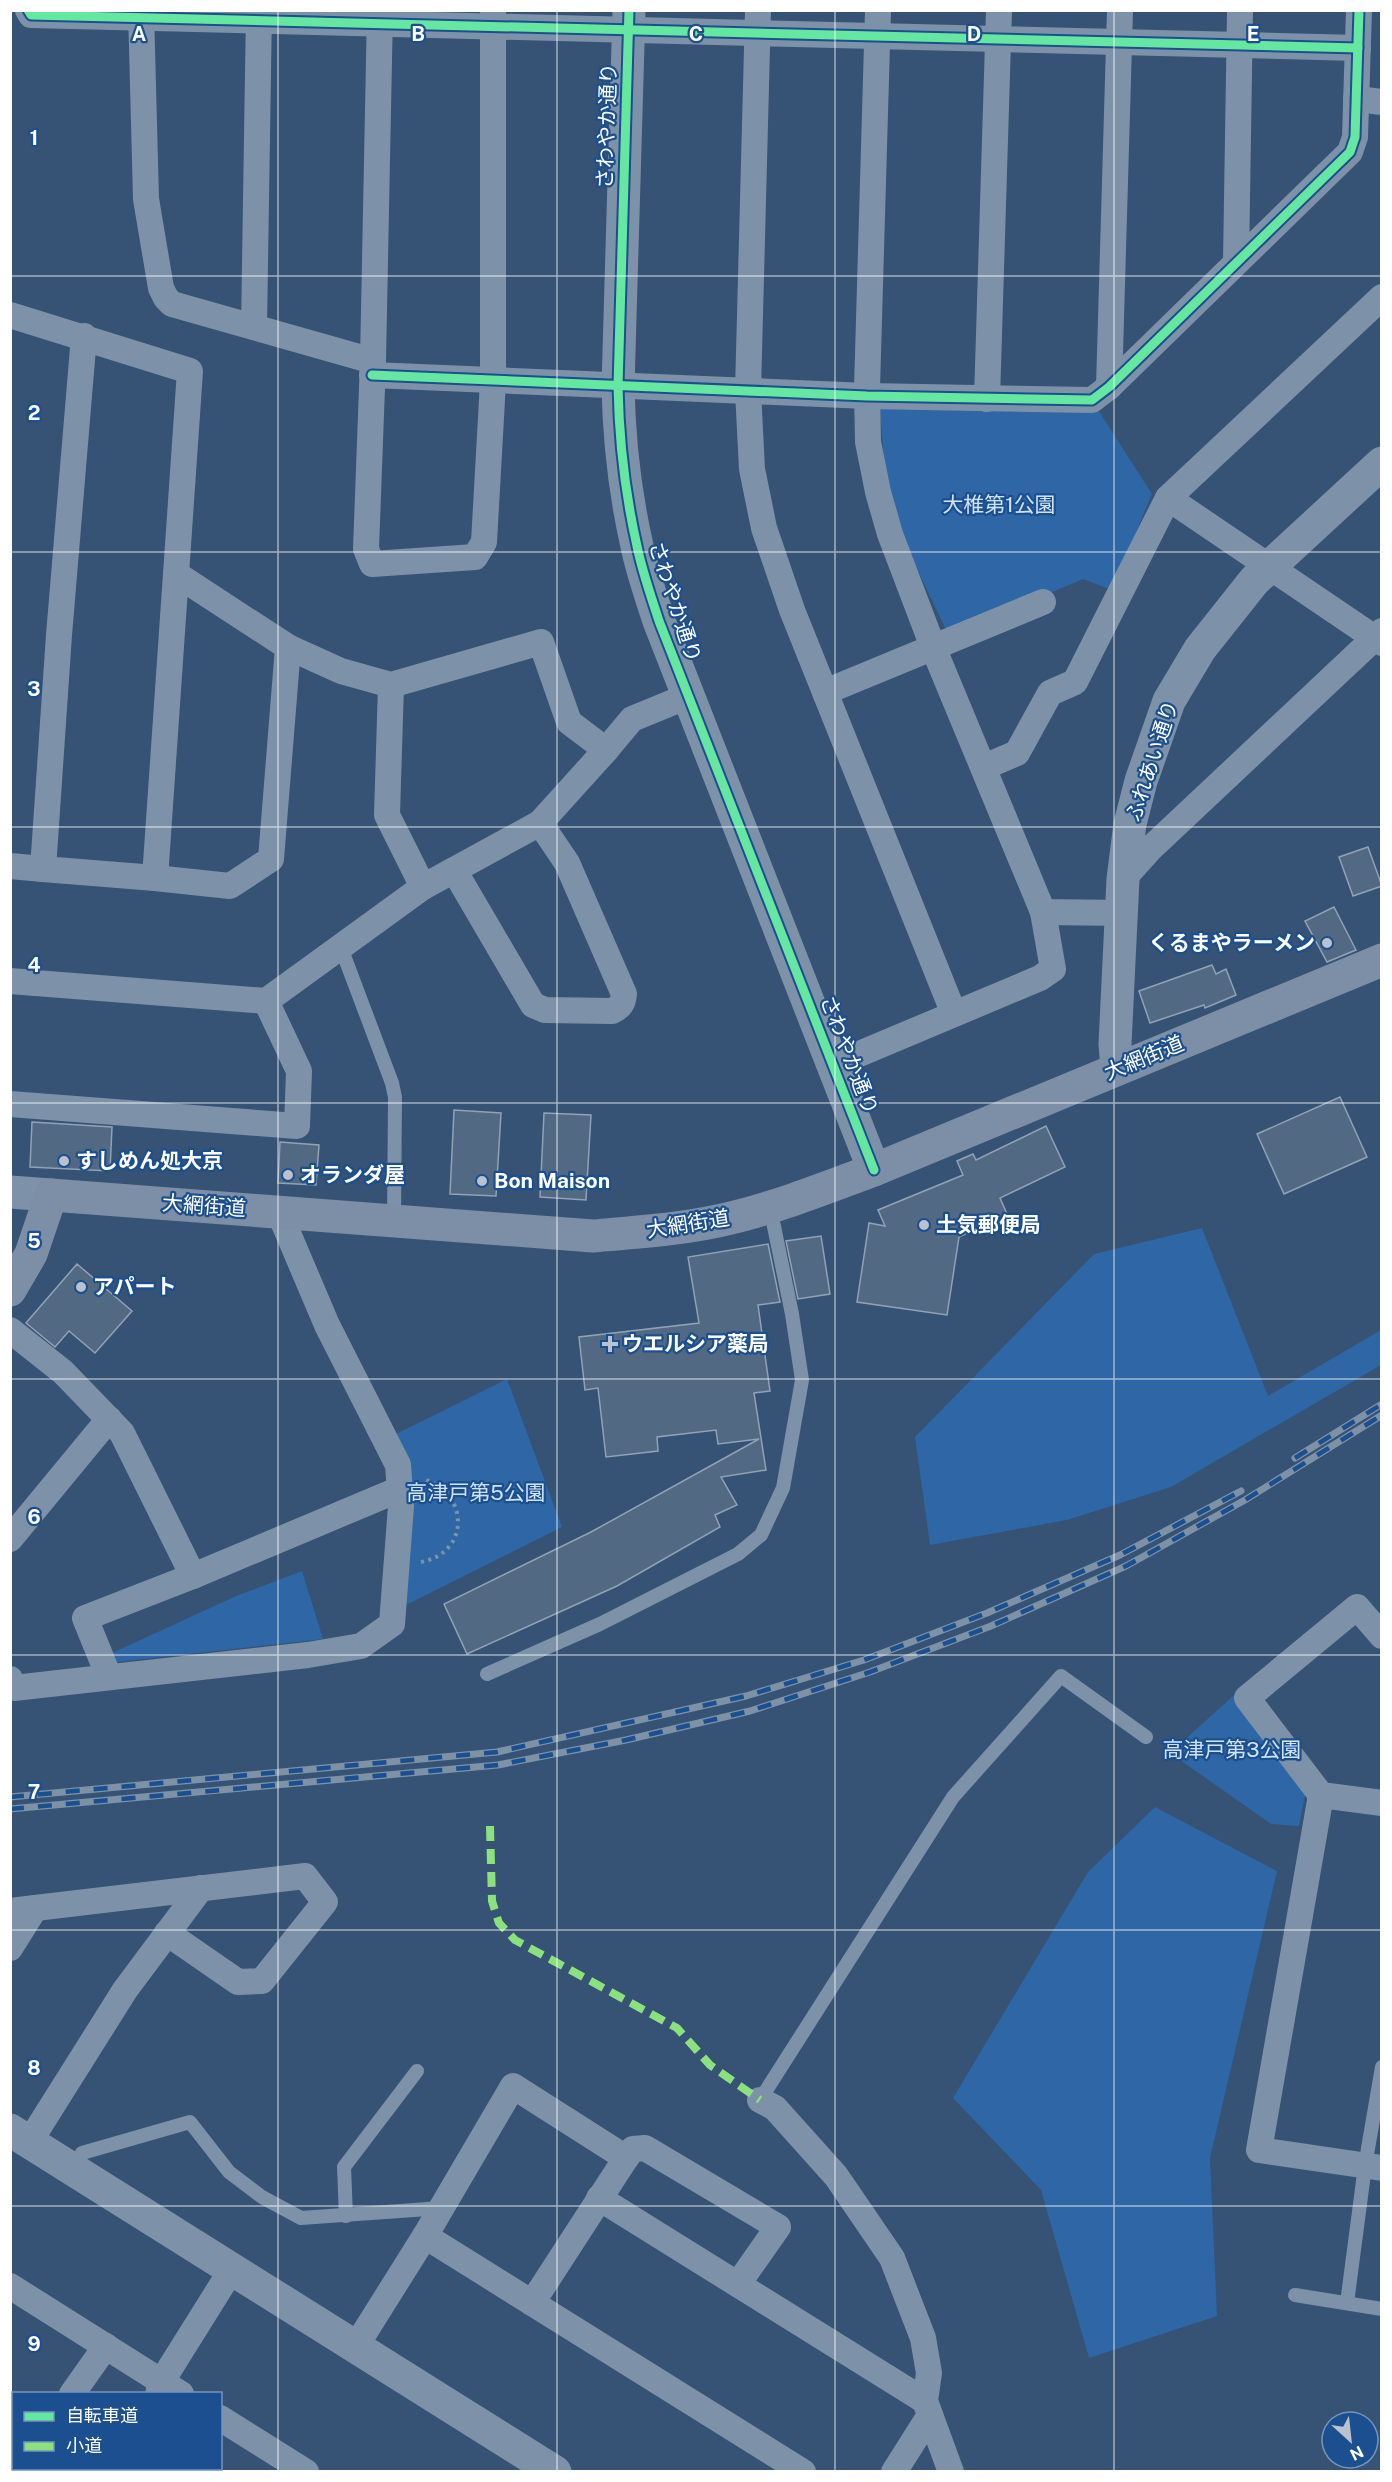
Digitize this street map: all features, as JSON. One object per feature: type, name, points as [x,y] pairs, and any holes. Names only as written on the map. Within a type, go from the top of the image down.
[{"type":"main road","name":"大網街道","points":[[51,1195],[593,1236],[660,1231],[733,1217],[795,1200],[874,1170],[1382,960]]},
{"type":"main road","points":[[10,1290],[31,1254],[51,1195]]},
{"type":"street","points":[[28,10],[31,15],[141,14],[758,22],[877,36],[1358,48]]},
{"type":"street","points":[[833,1065],[1040,978],[1053,969],[1043,912],[933,647],[890,534],[878,492],[868,442],[867,396],[878,10]]},
{"type":"street","points":[[987,399],[999,10]]},
{"type":"street","points":[[1109,387],[1120,10]]},
{"type":"street","points":[[1236,262],[1240,10]]},
{"type":"street","points":[[141,14],[146,199],[160,288],[172,304],[254,327],[373,368],[493,382],[867,396],[1092,400],[1109,387],[1350,152],[1355,137],[1359,10]]},
{"type":"street","points":[[254,327],[259,16]]},
{"type":"street","points":[[380,17],[373,368],[366,549],[372,564],[475,557],[484,542],[493,382],[492,19]]},
{"type":"street","name":"さわやか通り","points":[[628,20],[618,386],[625,483],[637,547],[659,621],[874,1170]]},
{"type":"street","points":[[758,22],[748,391],[752,469],[764,528],[792,610],[954,1014]]},
{"type":"street","points":[[1356,99],[1382,102]]},
{"type":"street","points":[[984,767],[1017,753],[1050,693],[1075,682],[1168,498],[1382,297]]},
{"type":"street","points":[[10,315],[84,336],[190,371],[155,878]]},
{"type":"street","points":[[43,869],[59,635],[84,336]]},
{"type":"street","name":"ふれあい通り","points":[[1117,1069],[1115,1044],[1123,879],[1130,824],[1141,781],[1168,701],[1200,649],[1237,600],[1269,567],[1382,463]]},
{"type":"street","points":[[1123,879],[1150,849],[1379,637],[1269,567],[1168,498]]},
{"type":"street","points":[[176,574],[288,646],[341,671],[391,685],[541,642],[569,722],[606,750]]},
{"type":"street","points":[[825,692],[1043,602]]},
{"type":"street","points":[[10,866],[230,886],[271,859],[288,646]]},
{"type":"street","points":[[391,685],[387,815],[423,887]]},
{"type":"street","points":[[10,981],[266,1001],[340,945],[423,887],[540,823],[632,719],[688,696]]},
{"type":"street","points":[[454,870],[533,1005],[545,1010],[612,1011],[619,1008],[624,994],[567,863],[540,823]]},
{"type":"street","points":[[1043,912],[1122,913]]},
{"type":"street","points":[[10,1104],[297,1126],[299,1071],[266,1001]]},
{"type":"street","points":[[10,1192],[51,1195]]},
{"type":"street","points":[[10,1680],[14,1688],[309,1655],[361,1646],[392,1624],[400,1485],[398,1465],[327,1325],[279,1212]]},
{"type":"street","points":[[10,1330],[63,1372],[122,1433],[193,1576]]},
{"type":"street","points":[[10,1539],[109,1419]]},
{"type":"street","points":[[109,1677],[85,1618],[193,1576],[400,1485]]},
{"type":"street","points":[[1382,1636],[1357,1607],[1247,1698],[1321,1795],[1382,1803]]},
{"type":"street","points":[[1321,1795],[1259,2150],[1373,2167]]},
{"type":"street","points":[[10,1948],[23,1910],[304,1876],[325,1902],[262,1981],[238,1982],[167,1933]]},
{"type":"street","points":[[201,1888],[20,2136],[356,2346],[539,2467]]},
{"type":"street","points":[[356,2346],[442,2208],[513,2086],[626,2158]]},
{"type":"street","points":[[760,2100],[775,2108],[836,2176],[892,2258],[923,2338],[929,2373],[928,2408],[951,2472]]},
{"type":"street","points":[[532,2303],[633,2149],[645,2148],[778,2227],[738,2284]]},
{"type":"street","points":[[599,2198],[738,2284],[928,2408]]},
{"type":"street","points":[[425,2236],[803,2472]]},
{"type":"street","points":[[10,2286],[106,2346],[167,2389],[232,2268]]},
{"type":"street","points":[[73,2392],[106,2346]]},
{"type":"street","points":[[894,2472],[928,2408]]},
{"type":"street","points":[[222,2419],[306,2472]]},
{"type":"lane","points":[[340,945],[392,1083],[395,1097],[394,1221]]},
{"type":"lane","points":[[487,1674],[600,1624],[738,1554],[761,1535],[783,1488],[802,1380],[792,1314],[770,1207]]},
{"type":"lane","points":[[760,2100],[953,1797],[1061,1676],[1146,1737]]},
{"type":"lane","points":[[1347,2303],[1373,2167],[1382,2067]]},
{"type":"lane","points":[[346,2216],[344,2167],[417,2071]]},
{"type":"lane","points":[[74,2169],[82,2153],[190,2122],[229,2172],[262,2197],[301,2218],[442,2208]]},
{"type":"lane","points":[[1295,2295],[1382,2308]]},
{"type":"path","points":[[397,1558],[415,1563],[433,1560],[448,1548],[458,1532],[458,1513],[451,1496],[437,1483],[419,1477],[400,1485]]},
{"type":"green space","name":"大椎第1公園","points":[[888,403],[1095,405],[1152,494],[1112,590],[1083,579],[949,636],[899,531],[884,461],[880,409]]},
{"type":"green space","points":[[1202,1228],[1268,1396],[1381,1330],[1381,1365],[1171,1487],[1067,1520],[930,1545],[915,1437],[1094,1254]]},
{"type":"green space","name":"高津戸第5公園","points":[[507,1379],[562,1527],[406,1605],[392,1436]]},
{"type":"green space","points":[[302,1571],[323,1639],[117,1662],[112,1653],[236,1596]]},
{"type":"green space","name":"高津戸第3公園","points":[[1234,1695],[1307,1785],[1299,1826],[1271,1824],[1170,1753]]},
{"type":"green space","points":[[1155,1807],[1277,1871],[1210,2158],[1217,2316],[1089,2358],[1041,2190],[953,2098],[1088,1872]]},
{"type":"building","points":[[1368,847],[1382,886],[1353,896],[1339,857]]},
{"type":"building","points":[[1334,907],[1356,950],[1327,962],[1305,921]]},
{"type":"building","points":[[1212,965],[1216,974],[1226,969],[1236,995],[1205,1008],[1204,1005],[1150,1023],[1139,991]]},
{"type":"building","points":[[1340,1097],[1367,1157],[1284,1194],[1257,1134]]},
{"type":"building","points":[[454,1110],[501,1113],[496,1196],[450,1194]]},
{"type":"building","points":[[544,1113],[591,1115],[586,1200],[540,1197]]},
{"type":"building","points":[[32,1122],[112,1127],[110,1171],[30,1167]]},
{"type":"building","points":[[1046,1126],[1065,1167],[1000,1198],[1007,1214],[959,1237],[947,1315],[857,1302],[869,1223],[885,1226],[878,1210],[963,1175],[957,1161],[973,1154],[976,1160]]},
{"type":"building","points":[[280,1142],[319,1145],[316,1185],[278,1183]]},
{"type":"building","points":[[821,1236],[830,1294],[798,1299],[786,1241]]},
{"type":"building","points":[[768,1244],[780,1302],[758,1305],[770,1391],[754,1393],[766,1470],[721,1477],[737,1505],[715,1515],[720,1527],[617,1586],[467,1654],[444,1604],[591,1532],[759,1439],[718,1444],[716,1430],[657,1437],[658,1451],[606,1457],[598,1388],[585,1390],[579,1337],[699,1323],[688,1257]]},
{"type":"building","name":"アパート","points":[[77,1264],[132,1311],[95,1353],[69,1331],[55,1347],[26,1323]]},
{"type":"railway","points":[[1295,1458],[1382,1404]]},
{"type":"railway","points":[[10,1809],[498,1765],[626,1740],[750,1711],[870,1672],[991,1626],[1126,1566],[1245,1500],[1382,1415]]},
{"type":"railway","points":[[10,1797],[497,1752],[746,1696],[864,1660],[987,1613],[1120,1555],[1241,1491]]},
{"type":"marked path","points":[[490,1826],[492,1901],[499,1923],[515,1940],[677,2028],[710,2065],[760,2100]]},
{"type":"cycle path","points":[[28,10],[31,15],[1358,48]]},
{"type":"cycle path","points":[[629,10],[618,386],[623,466],[641,565],[659,621],[874,1170]]},
{"type":"cycle path","points":[[372,375],[867,396],[1092,400],[1109,387],[1350,152],[1355,137],[1359,10]]},
{"type":"place","name":"くるまやラーメン","points":[[1327,943]]},
{"type":"place","name":"すしめん処大京","points":[[64,1161]]},
{"type":"place","name":"オランダ屋","points":[[288,1175]]},
{"type":"place","name":"Bon Maison","points":[[482,1181]]},
{"type":"place","name":"土気郵便局","points":[[924,1225]]},
{"type":"place","name":"アパート","points":[[81,1287]]},
{"type":"place","name":"ウエルシア薬局","points":[[610,1344]]}]
